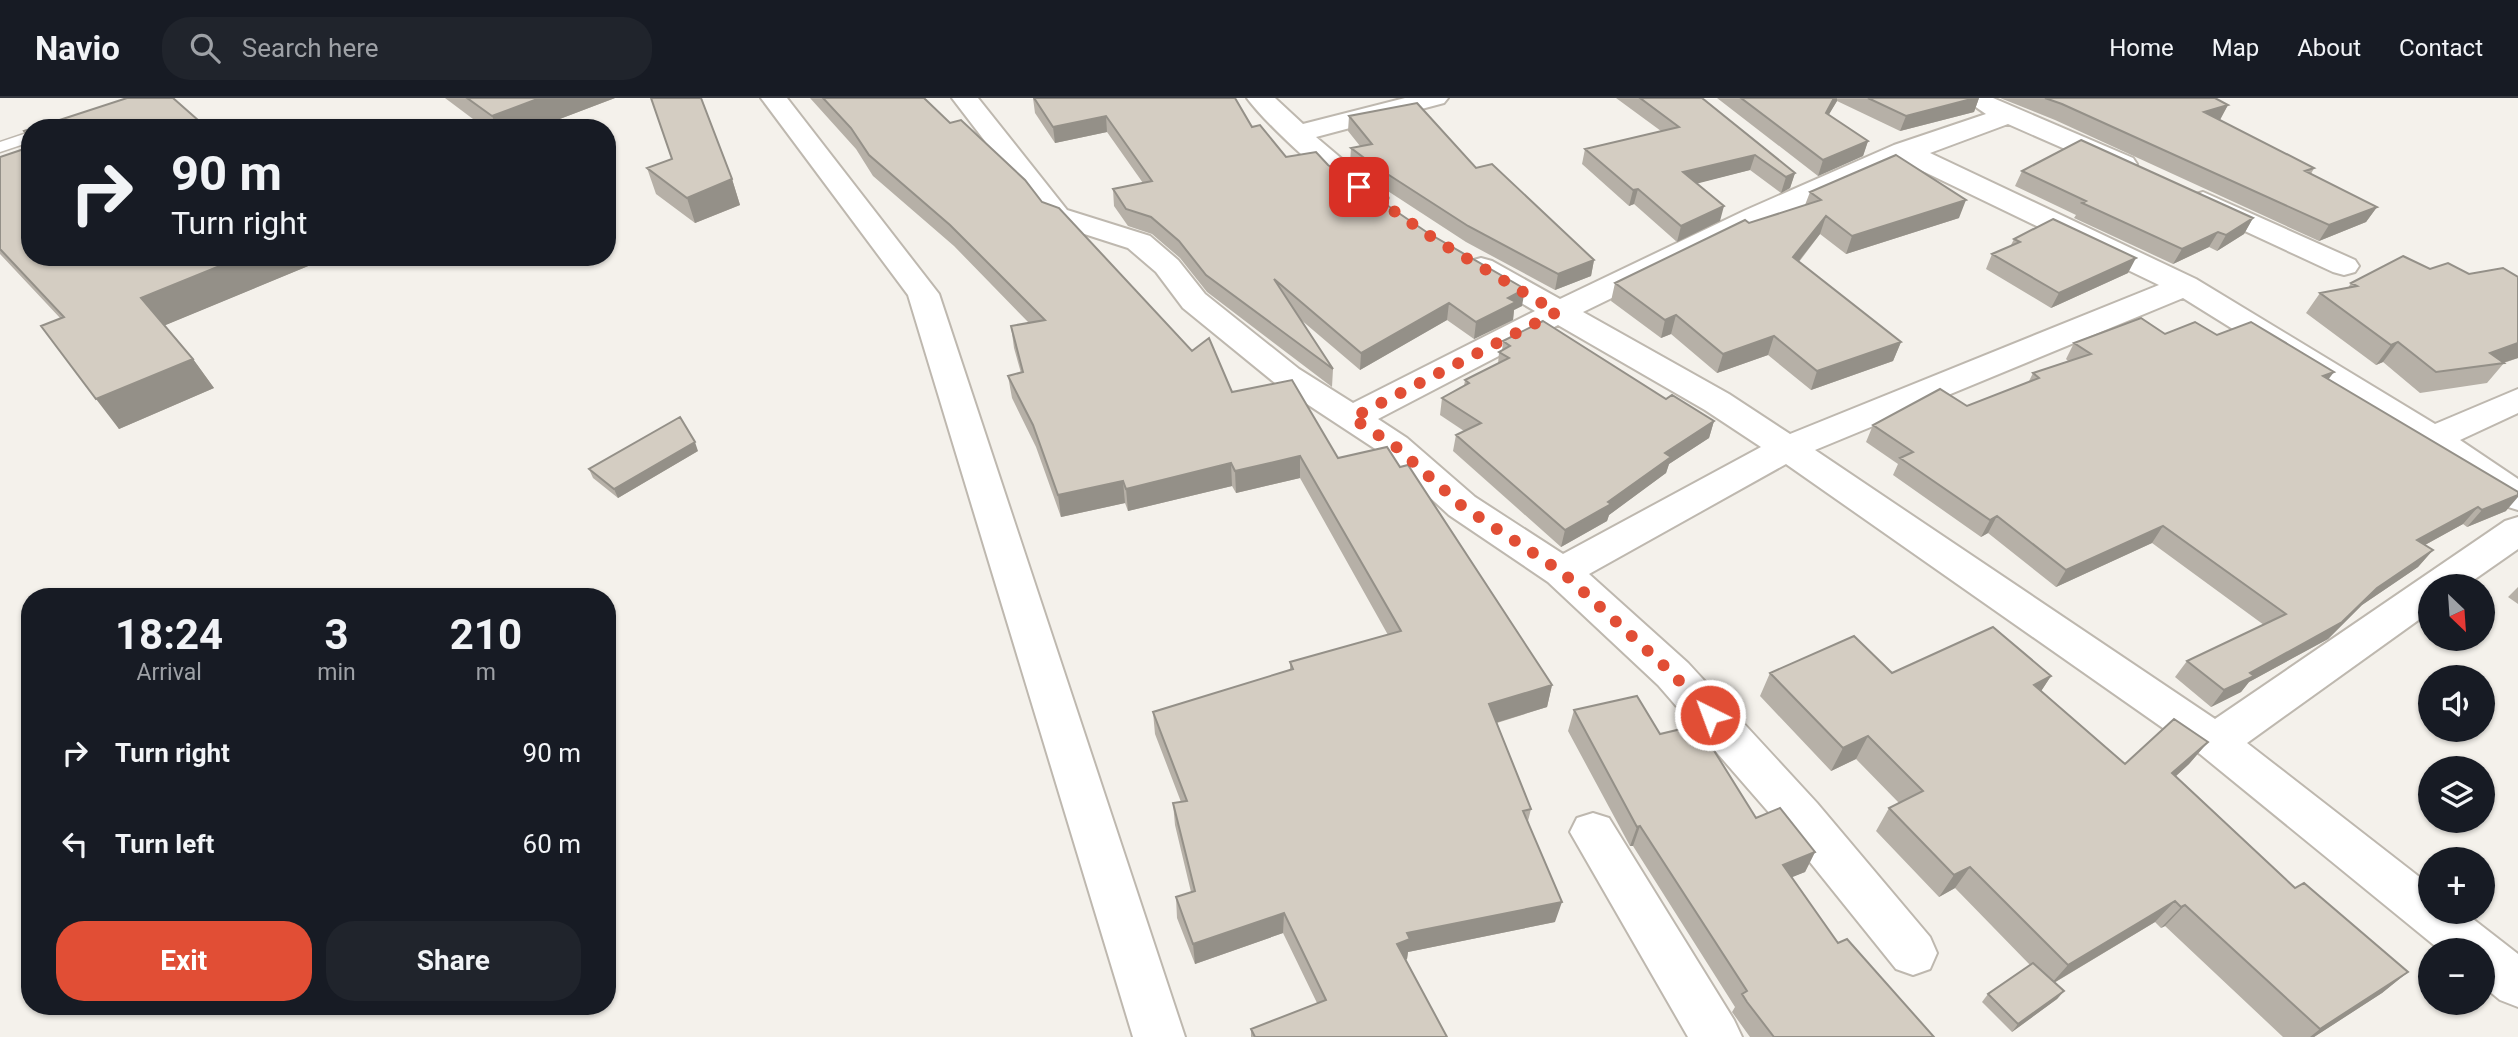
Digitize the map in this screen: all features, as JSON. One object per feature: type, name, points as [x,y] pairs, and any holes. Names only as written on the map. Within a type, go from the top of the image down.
[{"type":"street","points":[[774,98],[923,294],[1159,1037]]},
{"type":"street","points":[[965,98],[1056,216],[1139,243],[1167,266],[1205,310],[1287,376],[1395,446],[1462,506],[1562,572],[1673,674],[1801,817],[1913,953]]},
{"type":"street","points":[[1260,98],[1339,173],[1406,219]]},
{"type":"street","points":[[1296,134],[1436,98]]},
{"type":"street","points":[[1975,98],[2145,174]]},
{"type":"street","points":[[1352,418],[1805,182],[1904,151],[2007,114]]},
{"type":"street","points":[[1904,151],[2185,286],[2433,438],[2518,498]]},
{"type":"street","points":[[2182,192],[2344,267]]},
{"type":"street","points":[[1451,249],[1717,402],[1787,448],[2214,742],[2461,938]]},
{"type":"street","points":[[1562,572],[1787,448],[2185,286]]},
{"type":"street","points":[[2433,438],[2518,400]]},
{"type":"street","points":[[2454,574],[2518,530]]},
{"type":"street","points":[[2214,742],[2418,600]]},
{"type":"street","points":[[1593,832],[1716,1037]]},
{"type":"street","points":[[2495,966],[2518,984]]},
{"type":"lane","points":[[0,147],[21,140]]},
{"type":"building","points":[[127,98],[173,98],[197,119],[63,119]]},
{"type":"building","points":[[467,98],[540,98],[492,116]]},
{"type":"building","points":[[651,98],[701,98],[732,179],[687,198],[647,168],[672,159]]},
{"type":"building","points":[[823,98],[924,98],[950,123],[961,120],[1025,180],[1042,202],[1059,208],[1192,351],[1209,338],[1232,392],[1292,380],[1338,458],[1387,447],[1400,467],[1408,465],[1552,685],[1489,704],[1531,809],[1523,811],[1562,902],[1407,933],[1410,939],[1397,944],[1447,1037],[1255,1037],[1251,1029],[1326,1000],[1284,913],[1193,944],[1176,897],[1195,891],[1173,803],[1187,801],[1153,712],[1293,669],[1290,662],[1401,631],[1300,456],[1235,471],[1231,463],[1126,489],[1123,481],[1058,495],[1033,425],[1008,376],[1023,372],[1011,326],[1045,320],[950,225],[869,155],[851,128]]},
{"type":"building","points":[[1034,98],[1235,98],[1252,127],[1260,125],[1286,157],[1316,152],[1328,165],[1428,233],[1525,289],[1508,298],[1516,302],[1476,322],[1449,303],[1361,353],[1274,279],[1333,369],[1206,275],[1179,241],[1151,217],[1126,209],[1113,189],[1152,181],[1106,116],[1053,127]]},
{"type":"building","points":[[1640,98],[1702,98],[1795,173],[1786,177],[1755,155],[1683,172],[1724,206],[1681,226],[1585,149],[1679,127]]},
{"type":"building","points":[[1741,98],[1834,98],[1826,113],[1868,141],[1823,160]]},
{"type":"building","points":[[1868,98],[1975,98],[1906,116]]},
{"type":"building","points":[[2045,98],[2215,98],[2228,105],[2204,112],[2314,168],[2305,171],[2377,207],[2329,225]]},
{"type":"building","points":[[1417,103],[1476,168],[1492,164],[1594,260],[1558,274],[1468,226],[1351,148],[1372,144],[1349,116]]},
{"type":"building","points":[[2081,140],[2253,218],[2226,235],[2218,232],[2182,249],[2082,203],[2086,201],[2022,171]]},
{"type":"building","points":[[21,150],[21,266],[220,266],[141,298],[193,359],[96,399],[41,326],[64,317],[0,249],[0,157]]},
{"type":"building","points":[[1896,155],[1966,200],[1852,236],[1826,216],[1793,257],[1901,342],[1817,371],[1774,336],[1723,354],[1676,315],[1665,320],[1615,283],[1745,220],[1749,223],[1821,200],[1810,192]]},
{"type":"building","points":[[2053,219],[2136,258],[2059,293],[1992,254],[2020,242],[2014,239]]},
{"type":"building","points":[[2403,256],[2430,269],[2448,263],[2469,274],[2503,268],[2518,277],[2518,343],[2490,353],[2504,363],[2436,372],[2398,342],[2391,345],[2320,293],[2357,286],[2351,283]]},
{"type":"building","points":[[2141,318],[2165,334],[2195,322],[2217,335],[2251,322],[2334,372],[2323,376],[2518,492],[2518,495],[2482,510],[2478,507],[2417,540],[2433,550],[2377,588],[2342,622],[2250,673],[2254,676],[2224,690],[2187,661],[2286,614],[2163,526],[2066,570],[1997,516],[1990,520],[1900,458],[1913,452],[1873,425],[1940,389],[1967,406],[2039,378],[2033,373],[2091,354],[2074,343]]},
{"type":"building","points":[[1543,321],[1666,399],[1672,395],[1714,421],[1665,453],[1671,457],[1608,502],[1611,504],[1565,530],[1456,435],[1481,423],[1442,398],[1469,383],[1465,380],[1509,358],[1499,352],[1510,346],[1503,341]]},
{"type":"building","points":[[680,417],[695,442],[614,489],[589,469]]},
{"type":"building","points":[[1993,627],[2051,676],[2034,685],[2125,764],[2174,719],[2208,742],[2172,773],[2295,888],[2304,883],[2408,972],[2320,1029],[2185,905],[2181,907],[2175,901],[2068,965],[1970,867],[1954,875],[1889,808],[1923,791],[1868,736],[1843,748],[1770,673],[1854,636],[1892,673]]},
{"type":"building","points":[[1637,696],[1660,734],[1698,725],[1756,818],[1780,808],[1815,852],[1783,865],[1838,943],[1847,939],[1934,1037],[1774,1037],[1747,1002],[1742,994],[1747,991],[1640,826],[1637,827],[1574,710]]},
{"type":"building","points":[[2033,963],[2064,991],[2018,1024],[1988,994]]},
{"type":"route","points":[[1359,187],[1439,242],[1557,312],[1352,418],[1395,446],[1462,506],[1562,572],[1673,674],[1710,715]]}]
